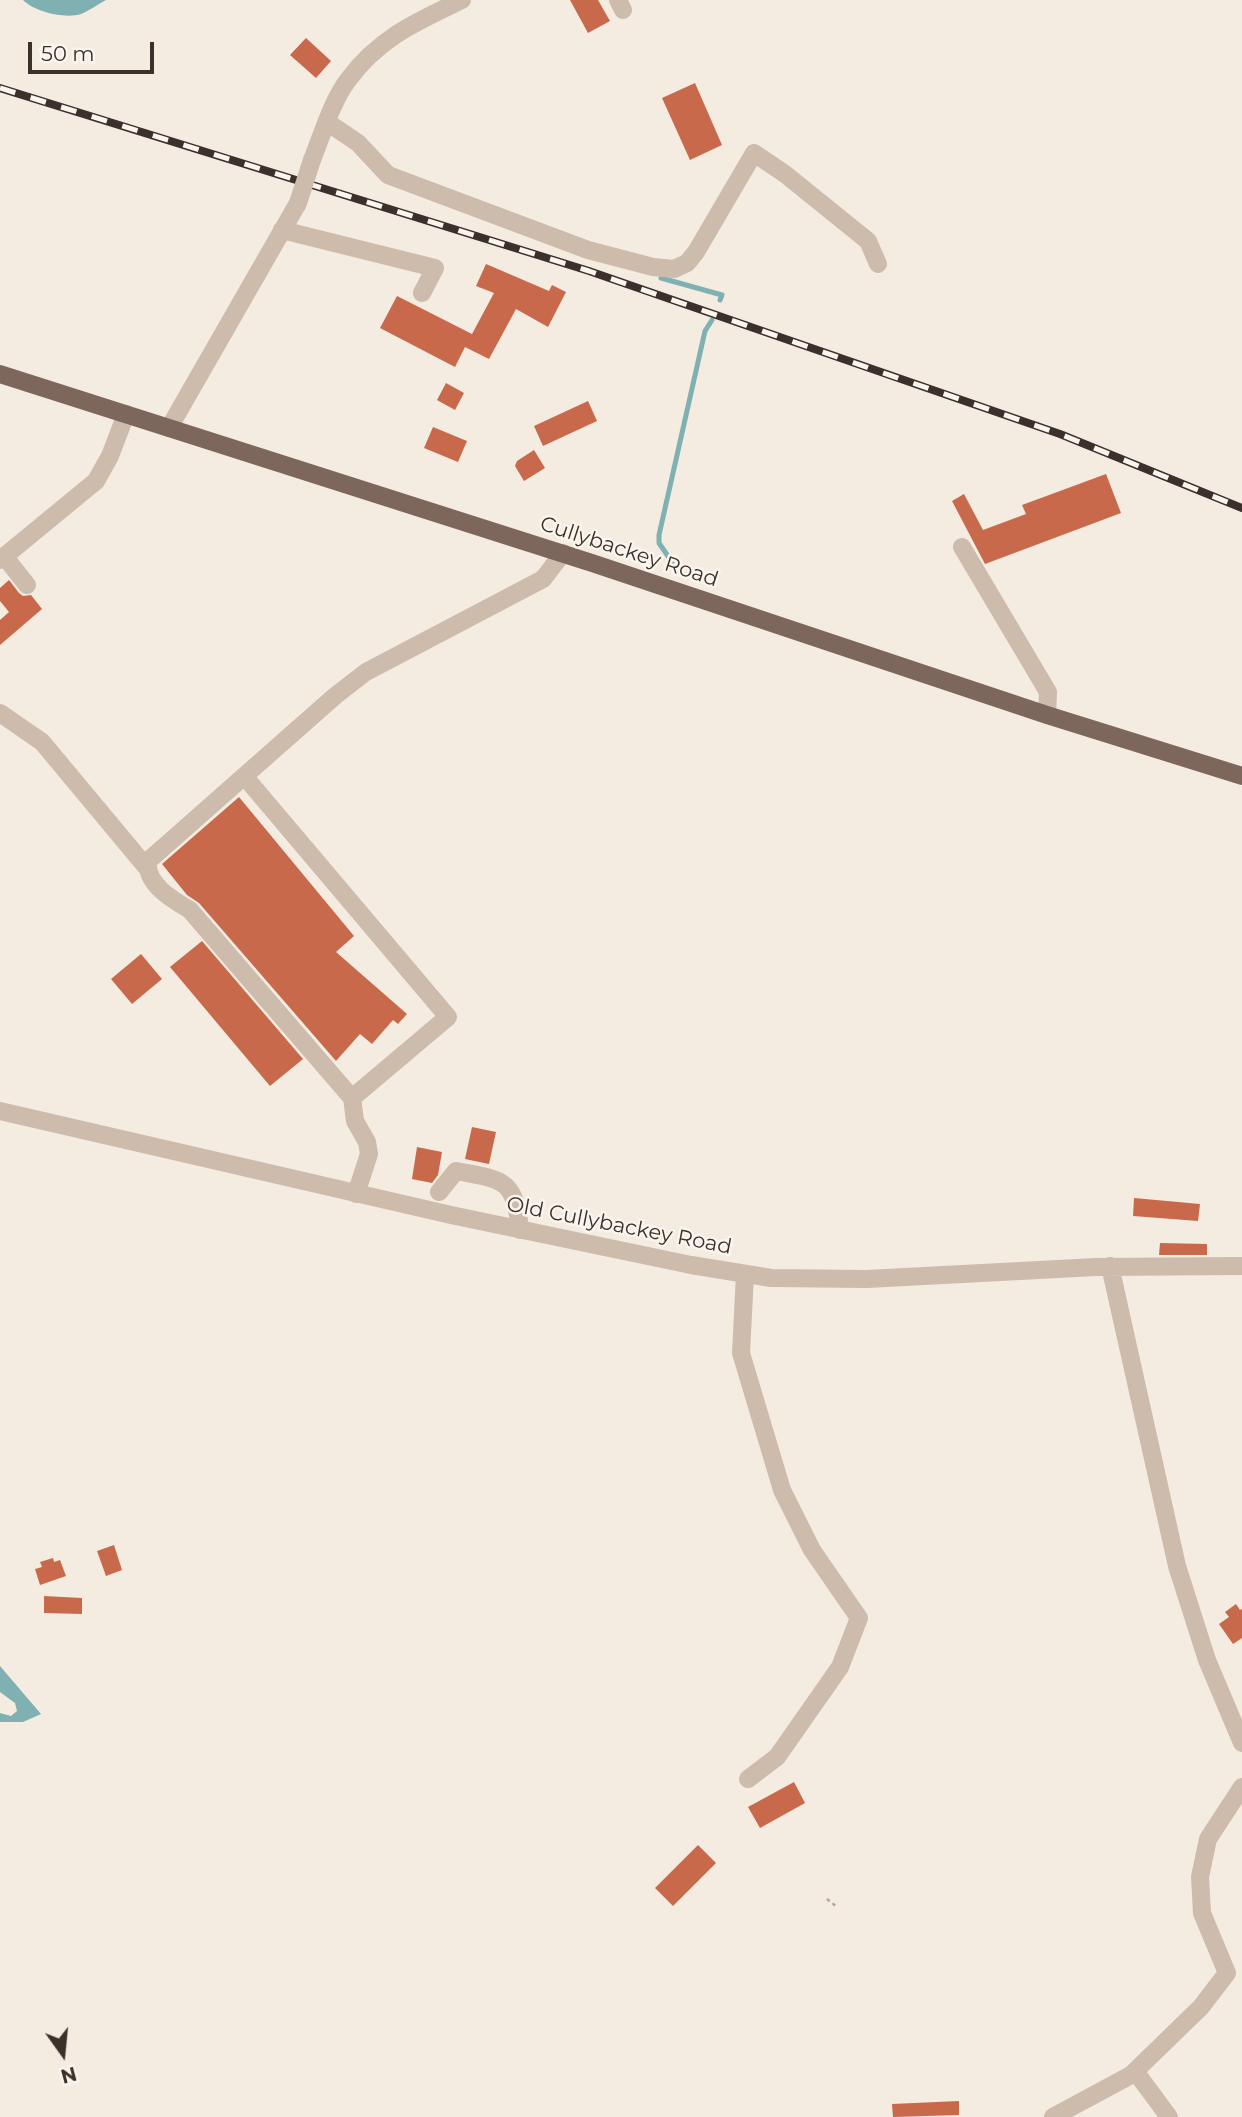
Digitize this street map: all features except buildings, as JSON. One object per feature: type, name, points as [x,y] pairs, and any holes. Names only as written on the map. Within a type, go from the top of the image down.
[{"type":"main road","name":"Cullybackey Road","points":[[0,374],[563,554],[1047,715],[1242,776]]},
{"type":"street","points":[[169,428],[298,203],[327,122],[346,82],[379,45],[406,26],[462,0]]},
{"type":"street","points":[[327,122],[358,143],[388,175],[588,250],[653,267],[674,269],[687,263],[696,252],[754,153],[785,174],[868,241],[878,264]]},
{"type":"street","points":[[282,230],[435,268],[422,293]]},
{"type":"street","points":[[27,585],[2,558],[96,481],[110,456],[126,414]]},
{"type":"street","points":[[962,547],[1048,692],[1047,715]]},
{"type":"street","points":[[147,868],[148,861],[335,696],[366,672],[543,579],[563,554]]},
{"type":"street","points":[[0,713],[42,742],[147,868],[166,895],[190,910],[352,1098],[355,1121],[367,1142],[369,1154],[356,1194]]},
{"type":"street","points":[[245,777],[448,1017],[352,1098]]},
{"type":"street","name":"Old Cullybackey Road","points":[[0,1111],[520,1230],[691,1265],[771,1278],[867,1279],[1110,1266],[1242,1266]]},
{"type":"street","points":[[439,1192],[456,1171],[495,1179],[508,1186],[515,1200],[520,1230]]},
{"type":"street","points":[[1110,1266],[1177,1566],[1207,1660],[1242,1743]]},
{"type":"street","points":[[745,1274],[741,1353],[782,1490],[812,1550],[859,1618],[840,1667],[777,1757],[748,1779]]},
{"type":"street","points":[[1053,2117],[1135,2071],[1201,2007],[1227,1973],[1202,1913],[1200,1877],[1208,1839],[1242,1787]]},
{"type":"street","points":[[1135,2071],[1169,2117]]},
{"type":"path","points":[[827,1899],[837,1907]]},
{"type":"water","points":[[23,0],[106,0],[81,14],[67,16],[42,11]]},
{"type":"water","points":[[0,1666],[41,1714],[23,1722],[0,1722],[0,1713],[11,1716],[17,1711],[15,1703],[0,1692]]},
{"type":"waterway","points":[[661,278],[722,295],[720,300]]},
{"type":"waterway","points":[[672,562],[659,543],[659,535],[705,331],[712,320]]},
{"type":"railway","points":[[0,88],[589,271],[1060,434],[1242,508]]}]
